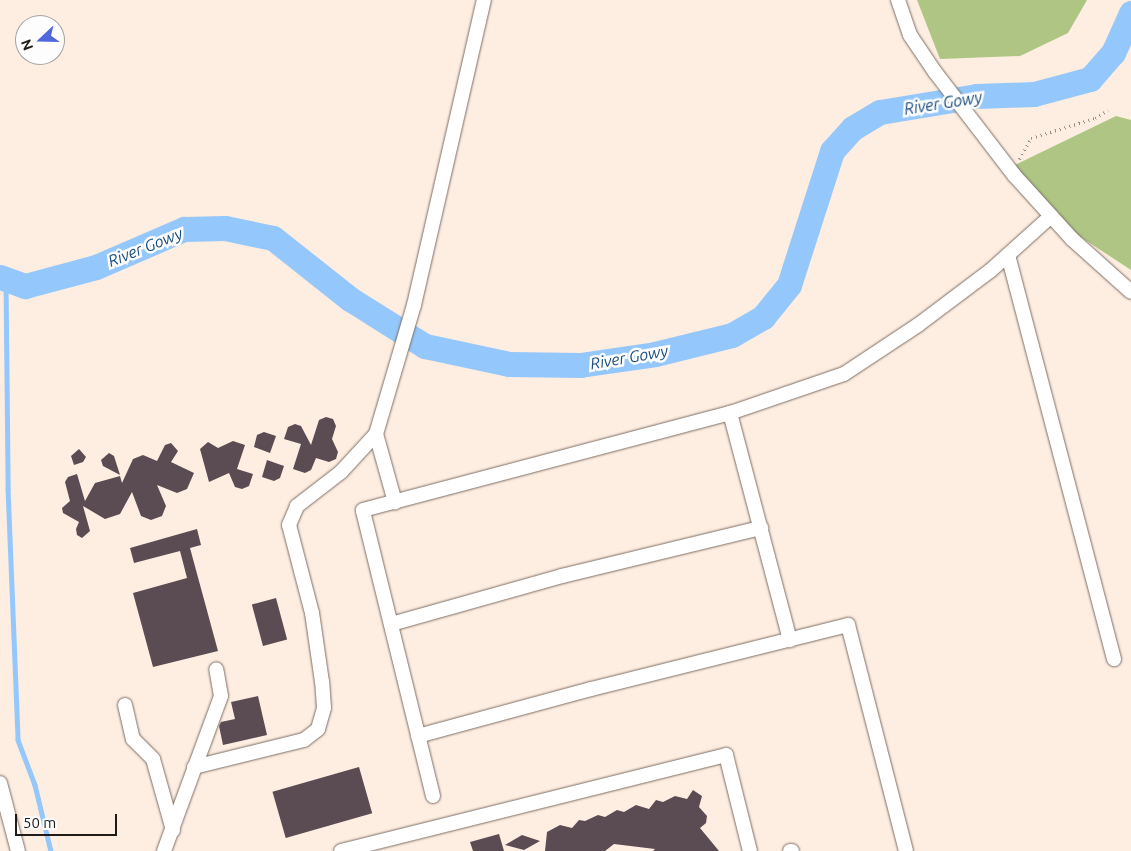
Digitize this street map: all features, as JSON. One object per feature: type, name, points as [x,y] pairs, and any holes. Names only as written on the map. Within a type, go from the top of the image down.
[{"type":"street","points":[[194,767],[304,740],[318,729],[324,708],[316,642],[289,525],[297,506],[341,472],[376,434],[397,356],[414,305],[484,0]]},
{"type":"street","points":[[898,0],[910,35],[935,72],[1014,175],[1051,216],[1131,292]]},
{"type":"street","points":[[433,796],[363,510],[730,413],[844,374],[918,325],[1008,255],[1051,216]]},
{"type":"street","points":[[1008,255],[1114,659]]},
{"type":"street","points":[[730,413],[790,640]]},
{"type":"street","points":[[376,434],[395,502]]},
{"type":"street","points":[[391,624],[562,576],[761,528]]},
{"type":"street","points":[[418,736],[591,689],[848,625],[906,851]]},
{"type":"street","points":[[164,851],[221,696],[216,669]]},
{"type":"street","points":[[125,705],[133,739],[152,759],[173,830]]},
{"type":"street","points":[[342,851],[726,756],[750,851]]},
{"type":"street","points":[[0,783],[18,851]]},
{"type":"path","points":[[1014,175],[1031,138],[1095,118],[1108,110]]},
{"type":"green space","points":[[917,0],[1087,0],[1068,33],[1020,56],[940,59]]},
{"type":"green space","points":[[1116,116],[1131,120],[1131,270],[1076,234],[1015,165]]},
{"type":"building","points":[[326,417],[333,419],[336,426],[332,439],[338,452],[336,459],[329,462],[316,458],[311,470],[305,473],[293,469],[301,444],[284,439],[288,427],[295,424],[301,426],[311,445],[319,420]]},
{"type":"building","points":[[264,432],[276,436],[270,453],[254,447],[257,435]]},
{"type":"building","points":[[233,441],[245,445],[237,469],[253,474],[249,486],[242,489],[235,487],[229,473],[209,482],[200,449],[208,442],[218,448]]},
{"type":"building","points":[[171,443],[178,451],[171,462],[194,473],[187,489],[177,493],[157,485],[166,506],[162,516],[151,520],[141,516],[132,492],[120,514],[105,519],[83,506],[90,531],[82,538],[77,535],[76,529],[79,522],[63,513],[62,508],[70,501],[65,482],[68,477],[77,474],[85,501],[95,483],[120,476],[122,483],[133,459],[143,455],[157,461],[165,445]]},
{"type":"building","points":[[79,449],[86,457],[83,462],[74,465],[71,456]]},
{"type":"building","points":[[109,453],[114,456],[120,475],[103,466],[101,460]]},
{"type":"building","points":[[267,460],[284,466],[280,478],[274,481],[262,477]]},
{"type":"building","points":[[197,529],[201,545],[190,548],[218,651],[153,667],[133,593],[187,578],[180,551],[134,563],[130,548]]},
{"type":"building","points":[[276,598],[287,640],[263,646],[252,604]]},
{"type":"building","points":[[258,696],[267,735],[223,745],[219,726],[221,722],[235,719],[231,702]]},
{"type":"building","points":[[359,767],[372,813],[286,838],[272,792]]},
{"type":"building","points":[[693,790],[702,796],[699,807],[707,816],[706,823],[700,828],[719,851],[653,851],[655,849],[614,844],[605,851],[545,851],[547,832],[560,825],[572,828],[579,820],[585,821],[598,815],[605,817],[617,810],[624,812],[636,805],[649,809],[656,800],[663,802],[675,796],[687,799]]},
{"type":"building","points":[[499,834],[504,851],[473,851],[470,842]]},
{"type":"building","points":[[522,835],[540,841],[524,850],[505,845]]},
{"type":"waterway","name":"River Gowy","points":[[0,277],[25,286],[96,267],[184,229],[225,228],[273,238],[350,299],[425,346],[509,364],[580,365],[655,354],[732,335],[763,317],[789,285],[832,151],[853,128],[880,112],[977,96],[1034,94],[1090,79],[1113,53],[1131,13]]},
{"type":"waterway","points":[[6,281],[8,488],[18,740],[35,785],[51,851]]}]
